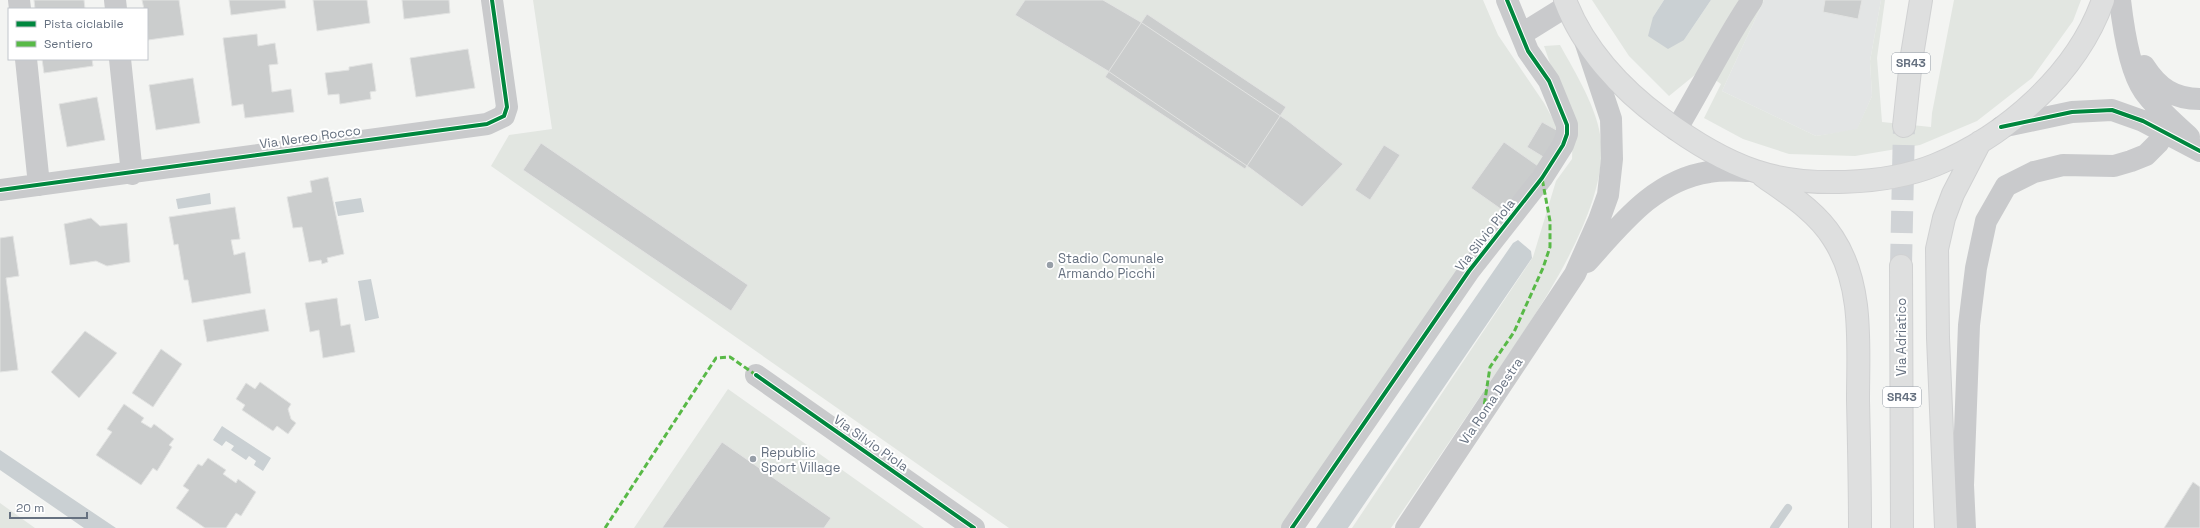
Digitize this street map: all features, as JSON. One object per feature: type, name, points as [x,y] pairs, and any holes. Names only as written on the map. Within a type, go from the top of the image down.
[{"type":"main road","name":"SR43","points":[[1904,126],[1911,61],[1921,0]]},
{"type":"main road","points":[[1755,171],[1802,181],[1845,182],[1888,177],[1934,165],[1980,142],[2036,100],[2067,66],[2092,24],[2103,0]]},
{"type":"main road","points":[[1566,3],[1584,37],[1607,70],[1635,100],[1676,130],[1702,145],[1755,171],[1815,215],[1833,238],[1848,268],[1854,291],[1858,330],[1860,528]]},
{"type":"main road","points":[[1946,528],[1939,353],[1937,249],[1944,218],[1953,194],[1980,142]]},
{"type":"main road","name":"Via Adriatico","points":[[1901,266],[1902,528]]},
{"type":"street","name":"Via Nereo Rocco","points":[[0,190],[132,174],[303,148],[487,124],[504,116],[507,107],[492,0]]},
{"type":"street","name":"Via Silvio Piola","points":[[1292,528],[1469,271],[1542,178],[1563,145],[1568,134],[1567,125],[1549,81],[1528,51],[1507,0]]},
{"type":"street","points":[[1676,130],[1709,75],[1736,23],[1752,0]]},
{"type":"street","points":[[2120,0],[2133,69],[2144,91],[2200,148]]},
{"type":"street","points":[[1522,34],[1566,3]]},
{"type":"street","points":[[2126,33],[2151,78],[2160,87],[2178,97],[2200,99]]},
{"type":"street","name":"Via Roma Destra","points":[[1575,274],[1608,195],[1612,159],[1611,119],[1584,37]]},
{"type":"street","points":[[26,60],[39,185]]},
{"type":"street","points":[[120,60],[132,174]]},
{"type":"street","points":[[2001,127],[2072,112],[2112,110],[2143,121],[2200,151]]},
{"type":"street","points":[[1965,528],[1963,485],[1969,325],[1976,268],[1986,221],[2006,186],[2034,172],[2063,165],[2114,166],[2131,161],[2146,155],[2158,143],[2165,132]]},
{"type":"street","name":"Via Roma Destra","points":[[1406,528],[1575,274],[1638,208],[1655,193],[1678,180],[1710,172],[1755,171]]},
{"type":"street","name":"Via Silvio Piola","points":[[756,375],[974,528]]},
{"type":"shaded area","name":"Stadio Comunale Armando Picchi","points":[[533,0],[1483,0],[1498,35],[1544,103],[1560,132],[1545,158],[1284,528],[1009,528],[491,166],[509,135],[552,129]]},
{"type":"shaded area","points":[[1592,0],[1664,0],[1653,17],[1684,40],[1711,0],[1764,0],[1722,91],[1816,136],[1857,129],[1872,96],[1870,61],[1881,0],[1885,0],[1877,58],[1882,122],[1931,127],[1932,113],[1954,0],[2081,0],[2073,21],[2032,78],[1977,121],[1920,145],[1855,156],[1789,154],[1743,139],[1704,118],[1721,84],[1701,70],[1669,96],[1629,56]]},
{"type":"shaded area","points":[[1664,0],[1711,0],[1684,40],[1668,49],[1648,36],[1653,17]]},
{"type":"shaded area","points":[[1764,0],[1881,0],[1870,61],[1872,96],[1857,130],[1816,136],[1722,91]]},
{"type":"shaded area","points":[[1560,45],[1579,79],[1591,105],[1596,118],[1601,142],[1600,172],[1591,205],[1577,239],[1539,308],[1391,528],[1352,528],[1533,257],[1556,181],[1572,159],[1573,129],[1544,46]]},
{"type":"shaded area","points":[[210,193],[211,204],[178,209],[176,199]]},
{"type":"shaded area","points":[[361,198],[364,212],[338,216],[335,202]]},
{"type":"shaded area","points":[[1518,240],[1531,251],[1532,258],[1348,528],[1316,528],[1513,243]]},
{"type":"shaded area","points":[[371,279],[379,318],[365,321],[358,281]]},
{"type":"shaded area","name":"Republic Sport Village","points":[[728,389],[924,528],[634,528]]},
{"type":"shaded area","points":[[222,426],[271,458],[263,471],[254,465],[256,461],[249,456],[246,460],[231,450],[234,446],[226,441],[222,446],[213,440]]},
{"type":"shaded area","points":[[0,450],[116,528],[84,528],[0,470]]},
{"type":"shaded area","points":[[0,503],[35,528],[0,528]]},
{"type":"building","points":[[34,0],[84,0],[85,8],[35,8]]},
{"type":"building","points":[[142,0],[179,0],[184,35],[148,40],[148,8],[144,8]]},
{"type":"building","points":[[229,0],[285,0],[286,8],[231,15]]},
{"type":"building","points":[[313,0],[367,0],[370,23],[317,31]]},
{"type":"building","points":[[402,0],[449,0],[450,13],[404,19]]},
{"type":"building","points":[[1025,0],[1103,0],[1139,21],[1288,121],[1343,164],[1302,207],[1250,168],[1108,71],[1015,15]]},
{"type":"building","points":[[1825,0],[1862,0],[1858,19],[1823,12]]},
{"type":"building","points":[[1147,14],[1286,107],[1245,169],[1105,77]]},
{"type":"building","points":[[257,34],[258,46],[275,43],[278,64],[269,65],[272,92],[291,89],[294,112],[245,118],[243,104],[232,106],[223,38]]},
{"type":"building","points":[[468,49],[475,88],[416,97],[410,58]]},
{"type":"building","points":[[42,60],[92,60],[93,66],[44,73]]},
{"type":"building","points":[[372,63],[376,91],[370,92],[371,99],[340,104],[339,94],[328,95],[325,73],[349,70],[349,67]]},
{"type":"building","points":[[193,78],[200,123],[156,130],[149,85]]},
{"type":"building","points":[[97,97],[105,140],[67,147],[59,104]]},
{"type":"building","points":[[1542,122],[1560,132],[1545,158],[1527,147]]},
{"type":"building","points":[[1504,142],[1538,166],[1505,212],[1471,188]]},
{"type":"building","points":[[541,143],[748,285],[731,311],[523,170]]},
{"type":"building","points":[[1384,145],[1400,155],[1370,200],[1355,190]]},
{"type":"building","points":[[328,177],[344,254],[327,258],[328,262],[322,264],[321,260],[309,262],[302,227],[293,228],[287,197],[312,192],[310,181]]},
{"type":"building","points":[[235,207],[240,239],[231,240],[234,255],[245,252],[251,293],[192,303],[188,280],[184,280],[178,244],[174,245],[169,217]]},
{"type":"building","points":[[91,218],[100,226],[127,223],[130,262],[107,266],[96,261],[70,265],[64,224]]},
{"type":"building","points":[[13,236],[19,276],[6,278],[18,370],[0,372],[0,238]]},
{"type":"building","points":[[337,298],[341,326],[350,324],[355,352],[323,358],[319,330],[310,332],[305,303]]},
{"type":"building","points":[[265,309],[269,331],[207,342],[203,320]]},
{"type":"building","points":[[85,331],[117,353],[79,398],[51,372]]},
{"type":"building","points":[[161,349],[182,364],[153,407],[132,393]]},
{"type":"building","points":[[260,382],[291,404],[288,409],[291,419],[296,423],[288,434],[277,426],[273,431],[242,410],[245,405],[236,399],[246,383],[255,389]]},
{"type":"building","points":[[124,404],[144,418],[141,422],[151,428],[154,424],[174,439],[169,445],[172,447],[157,471],[153,468],[141,485],[96,455],[112,432],[107,429]]},
{"type":"building","points":[[722,442],[831,518],[824,528],[662,528]]},
{"type":"building","points":[[208,458],[226,470],[223,474],[236,483],[238,479],[256,492],[241,516],[236,513],[226,528],[205,528],[176,508],[189,490],[183,486],[198,464],[202,466]]},
{"type":"building","points":[[2193,482],[2200,487],[2200,528],[2164,528]]},
{"type":"waterway","points":[[1774,528],[1788,508]]},
{"type":"tunnel","points":[[1901,266],[1904,126]]},
{"type":"marked path","points":[[1483,413],[1490,367],[1514,332],[1543,268],[1550,247],[1550,221],[1542,178]]},
{"type":"marked path","points":[[605,528],[716,358],[730,357],[756,375]]},
{"type":"cycle path","points":[[0,190],[487,124],[504,116],[507,107],[492,0]]},
{"type":"cycle path","points":[[1292,528],[1469,271],[1542,178],[1563,145],[1567,134],[1567,125],[1549,81],[1528,51],[1507,0]]},
{"type":"cycle path","points":[[2001,127],[2072,112],[2112,110],[2143,121],[2200,151]]},
{"type":"cycle path","points":[[756,375],[974,528]]},
{"type":"place","name":"Stadio Comunale Armando Picchi","points":[[1050,265]]},
{"type":"place","name":"Republic Sport Village","points":[[753,459]]}]
